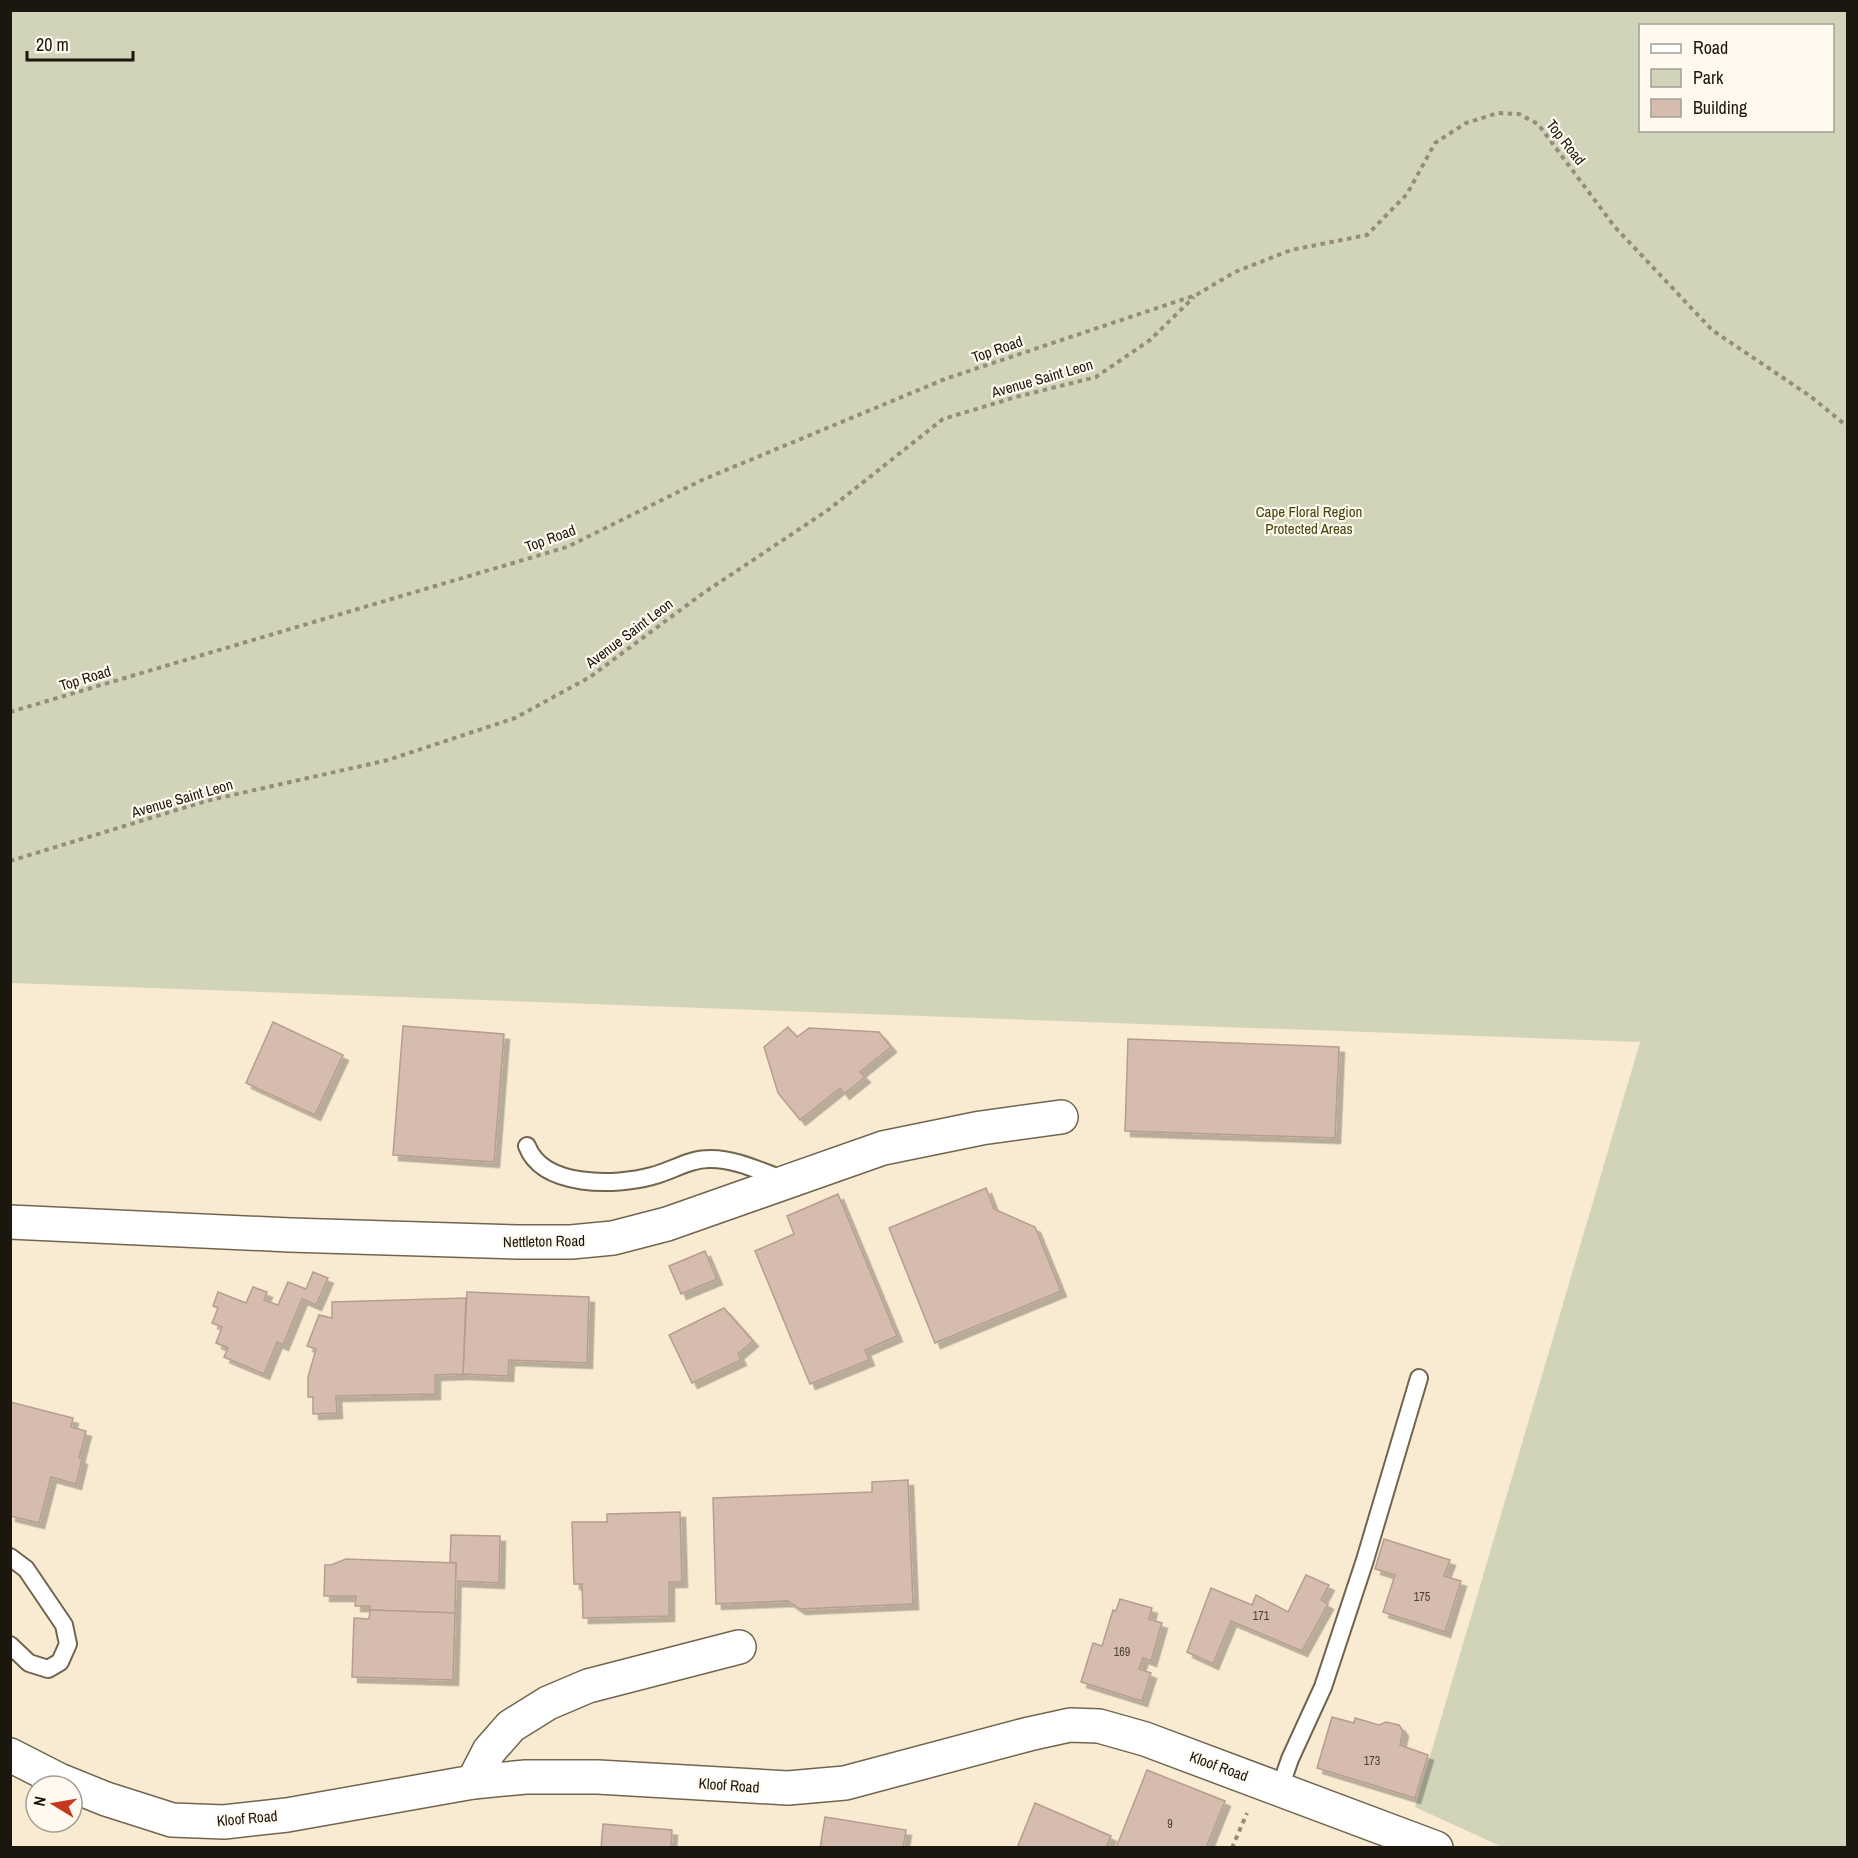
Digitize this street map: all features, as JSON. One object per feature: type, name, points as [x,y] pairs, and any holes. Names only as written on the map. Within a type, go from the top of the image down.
[{"type":"main road","name":"Nettleton Road","points":[[10,1222],[518,1242],[571,1242],[613,1238],[667,1224],[883,1148],[981,1128],[1061,1117]]},
{"type":"main road","points":[[473,1782],[489,1751],[511,1726],[548,1703],[588,1686],[739,1647]]},
{"type":"main road","name":"Kloof Road","points":[[10,1755],[58,1780],[106,1799],[172,1820],[224,1822],[277,1816],[473,1782],[526,1777],[598,1777],[788,1788],[845,1783],[1029,1734],[1070,1725],[1099,1726],[1145,1739],[1436,1848]]},
{"type":"lane","points":[[527,1146],[535,1161],[555,1173],[594,1182],[635,1180],[694,1160],[712,1158],[789,1181]]},
{"type":"lane","points":[[1280,1788],[1290,1759],[1323,1687],[1365,1560],[1419,1378]]},
{"type":"lane","points":[[10,1557],[26,1569],[64,1625],[68,1644],[60,1662],[48,1669],[29,1663],[10,1645]]},
{"type":"path","name":"Top Road","points":[[10,712],[567,547],[702,480],[945,379],[1196,295],[1235,272],[1291,250],[1367,235],[1407,194],[1435,143],[1466,123],[1498,112],[1519,114],[1538,124],[1614,226],[1712,330],[1810,396],[1848,426]]},
{"type":"path","name":"Avenue Saint Leon","points":[[10,861],[206,801],[388,760],[515,718],[590,677],[702,594],[828,510],[943,419],[1016,397],[1096,377],[1150,340],[1196,295]]},
{"type":"path","points":[[1232,1848],[1251,1804]]},
{"type":"green space","name":"Cape Floral Region Protected Areas","points":[[11,10],[1847,11],[1847,1847],[1502,1847],[1415,1807],[1640,1042],[11,983]]},
{"type":"building","points":[[273,1022],[343,1055],[315,1115],[246,1083]]},
{"type":"building","points":[[403,1026],[504,1034],[494,1162],[393,1155]]},
{"type":"building","points":[[788,1027],[797,1037],[809,1028],[879,1032],[891,1047],[860,1072],[865,1077],[844,1094],[840,1088],[800,1120],[778,1093],[764,1047]]},
{"type":"building","points":[[1128,1039],[1339,1047],[1335,1138],[1125,1131]]},
{"type":"building","points":[[986,1188],[994,1209],[1035,1227],[1061,1291],[935,1343],[889,1228]]},
{"type":"building","points":[[838,1194],[897,1336],[865,1350],[869,1360],[810,1384],[755,1251],[794,1234],[787,1216]]},
{"type":"building","points":[[705,1251],[717,1279],[681,1294],[669,1266]]},
{"type":"building","points":[[313,1272],[328,1278],[316,1305],[302,1299],[283,1345],[277,1342],[264,1374],[224,1357],[228,1348],[216,1343],[222,1327],[212,1323],[218,1308],[213,1306],[218,1292],[246,1303],[253,1287],[267,1292],[264,1300],[278,1305],[288,1282],[306,1289]]},
{"type":"building","points":[[467,1292],[589,1297],[587,1363],[509,1360],[508,1376],[463,1374]]},
{"type":"building","points":[[466,1298],[463,1374],[435,1375],[435,1394],[336,1396],[337,1413],[313,1414],[313,1397],[308,1397],[308,1377],[316,1349],[307,1346],[319,1315],[332,1318],[332,1302]]},
{"type":"building","points":[[724,1308],[753,1341],[738,1354],[741,1360],[692,1383],[669,1335]]},
{"type":"building","points":[[10,1402],[73,1418],[71,1427],[86,1431],[79,1458],[82,1459],[76,1484],[51,1477],[39,1523],[10,1516]]},
{"type":"building","points":[[908,1480],[913,1604],[800,1609],[788,1601],[716,1604],[713,1498],[872,1492],[872,1482]]},
{"type":"building","points":[[680,1512],[682,1582],[669,1582],[669,1616],[583,1618],[582,1584],[574,1584],[572,1522],[607,1522],[607,1514]]},
{"type":"building","points":[[451,1535],[500,1536],[499,1583],[455,1581],[456,1563],[450,1562]]},
{"type":"building","points":[[1384,1539],[1450,1560],[1444,1576],[1461,1581],[1445,1632],[1383,1612],[1395,1575],[1375,1569]]},
{"type":"building","points":[[346,1559],[456,1563],[455,1613],[370,1610],[370,1606],[355,1606],[356,1596],[324,1596],[325,1565]]},
{"type":"building","points":[[1306,1575],[1329,1585],[1321,1600],[1328,1604],[1302,1651],[1231,1621],[1213,1664],[1187,1652],[1211,1588],[1252,1605],[1256,1595],[1288,1612]]},
{"type":"building","points":[[1120,1599],[1152,1608],[1149,1619],[1162,1623],[1151,1661],[1143,1658],[1139,1669],[1151,1673],[1142,1701],[1081,1682],[1093,1643],[1102,1646],[1113,1610],[1116,1611]]},
{"type":"building","points":[[370,1610],[455,1613],[453,1680],[352,1677],[354,1618],[369,1619]]},
{"type":"building","points":[[1332,1717],[1354,1723],[1355,1718],[1379,1725],[1386,1722],[1399,1725],[1403,1731],[1400,1745],[1428,1755],[1415,1798],[1317,1768]]},
{"type":"building","points":[[1147,1770],[1225,1801],[1206,1848],[1116,1848]]},
{"type":"building","points":[[1035,1803],[1111,1836],[1106,1848],[1017,1848]]},
{"type":"building","points":[[825,1817],[906,1830],[903,1848],[820,1848]]},
{"type":"building","points":[[603,1824],[672,1830],[671,1848],[601,1848]]}]
